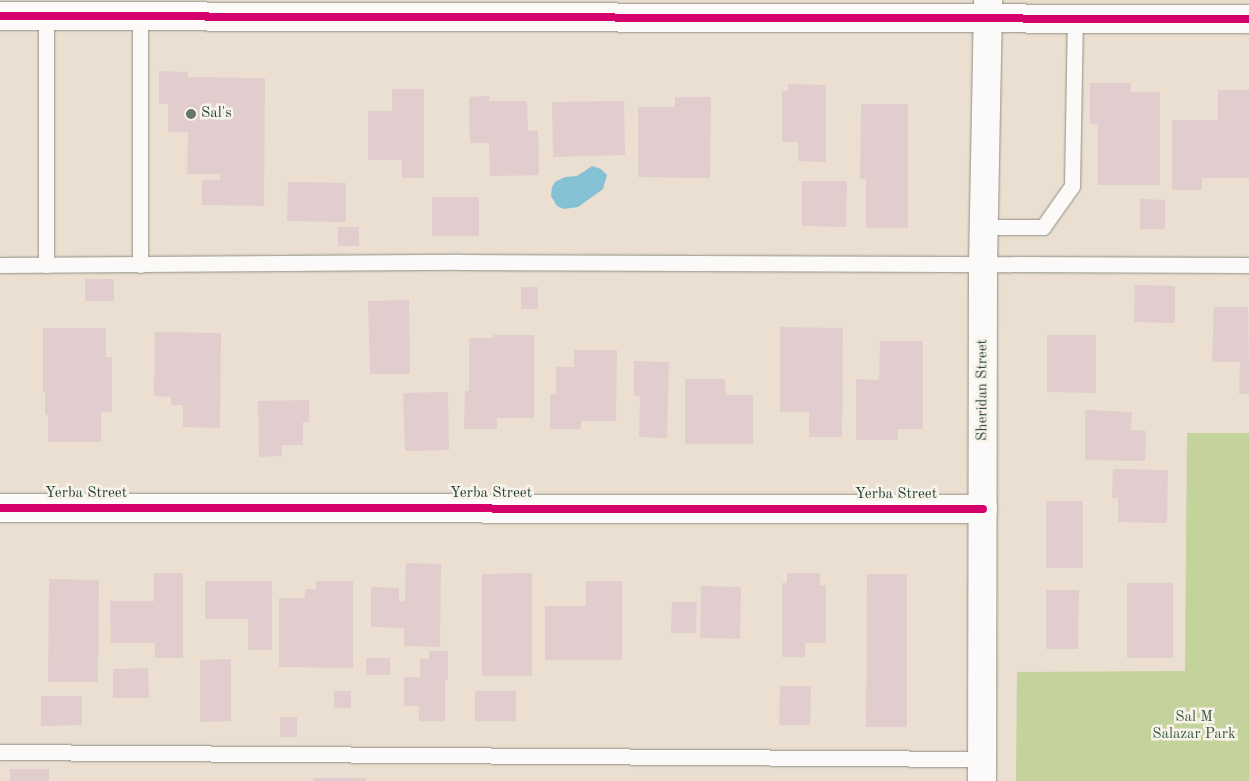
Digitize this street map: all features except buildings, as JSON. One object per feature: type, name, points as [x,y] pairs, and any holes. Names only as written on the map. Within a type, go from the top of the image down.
[{"type":"street","points":[[0,16],[988,9],[1075,20],[1249,19]]},
{"type":"street","name":"Sheridan Street","points":[[982,770],[984,227],[988,9]]},
{"type":"street","name":"Yerba Street","points":[[0,508],[983,509]]},
{"type":"lane","points":[[46,16],[46,265]]},
{"type":"lane","points":[[140,16],[140,265]]},
{"type":"lane","points":[[984,227],[1042,227],[1072,186],[1075,20]]},
{"type":"lane","points":[[0,265],[460,262],[1249,265]]},
{"type":"lane","points":[[0,752],[982,770]]},
{"type":"green space","name":"Sal M Salazar Park","points":[[1187,433],[1249,433],[1249,781],[1016,781],[1017,672],[1185,671]]},
{"type":"water","points":[[592,166],[601,169],[607,175],[603,189],[578,207],[564,209],[557,206],[551,196],[552,187],[555,182],[565,177],[577,176]]},
{"type":"cycle path","points":[[0,16],[1249,19]]},
{"type":"cycle path","points":[[0,508],[983,509]]},
{"type":"place","name":"Sal's","points":[[191,114]]}]
